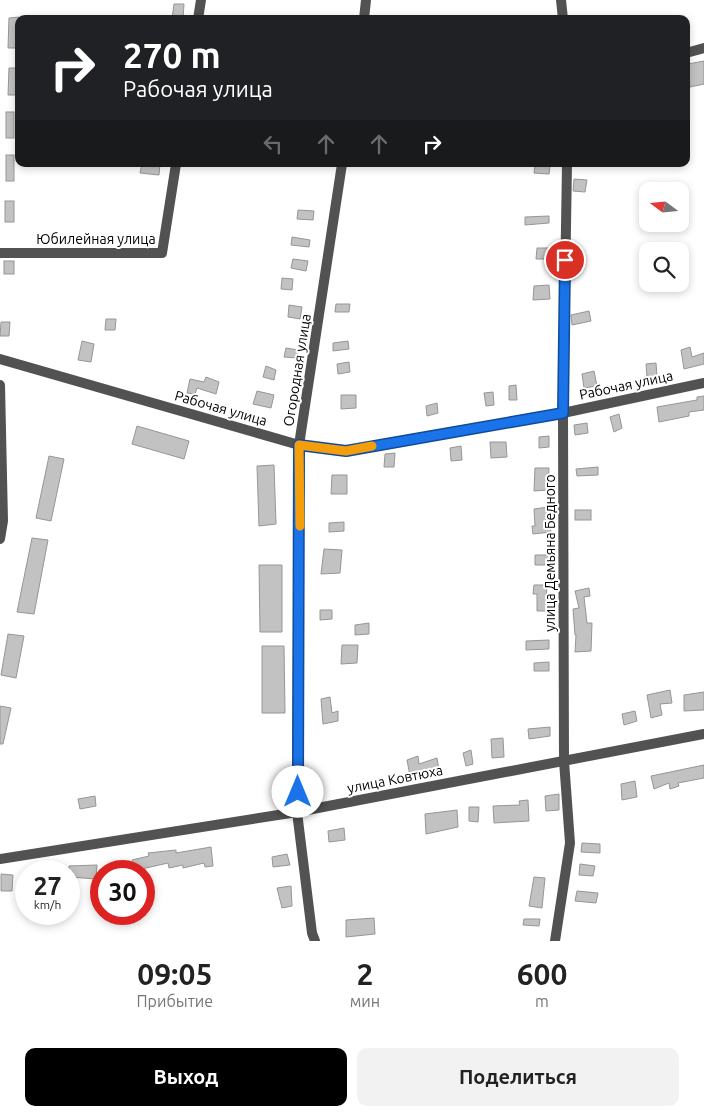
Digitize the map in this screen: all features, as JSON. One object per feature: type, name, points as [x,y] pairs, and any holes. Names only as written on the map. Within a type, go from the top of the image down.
[{"type":"street","points":[[199,15],[201,0]]},
{"type":"street","points":[[364,15],[366,0]]},
{"type":"street","points":[[561,0],[563,15]]},
{"type":"street","points":[[690,52],[704,48]]},
{"type":"street","name":"Юбилейная улица","points":[[0,253],[162,252],[176,167]]},
{"type":"street","name":"Огородная улица","points":[[315,941],[312,933],[297,812],[299,445],[342,167]]},
{"type":"street","name":"улица Демьяна Бедного","points":[[556,941],[570,844],[564,761],[563,413],[567,167]]},
{"type":"street","name":"Рабочая улица","points":[[0,359],[299,445],[346,451],[563,413],[704,383]]},
{"type":"street","points":[[0,385],[3,521],[0,539]]},
{"type":"street","name":"улица Ковтюха","points":[[0,859],[297,812],[704,734]]},
{"type":"building","points":[[174,4],[184,4],[183,15],[173,15]]},
{"type":"building","points":[[15,17],[15,48],[8,48],[9,18]]},
{"type":"building","points":[[704,61],[704,84],[690,87],[690,64]]},
{"type":"building","points":[[9,68],[15,68],[15,95],[8,95]]},
{"type":"building","points":[[6,112],[14,112],[14,138],[6,138]]},
{"type":"building","points":[[6,155],[14,155],[14,181],[6,181]]},
{"type":"building","points":[[141,167],[160,167],[159,175],[140,173]]},
{"type":"building","points":[[535,167],[550,167],[549,174],[534,173]]},
{"type":"building","points":[[574,179],[587,180],[585,192],[573,191]]},
{"type":"building","points":[[5,201],[14,201],[14,222],[5,222]]},
{"type":"building","points":[[298,210],[314,211],[313,220],[297,219]]},
{"type":"building","points":[[549,216],[549,223],[525,225],[525,217]]},
{"type":"building","points":[[292,237],[310,240],[309,247],[291,245]]},
{"type":"building","points":[[537,248],[549,248],[549,259],[536,259]]},
{"type":"building","points":[[293,259],[308,261],[306,271],[291,268]]},
{"type":"building","points":[[4,261],[14,261],[14,274],[4,274]]},
{"type":"building","points":[[282,278],[293,279],[292,290],[281,289]]},
{"type":"building","points":[[549,285],[550,299],[533,300],[534,286]]},
{"type":"building","points":[[336,304],[350,304],[349,312],[335,312]]},
{"type":"building","points":[[289,305],[302,307],[300,319],[288,317]]},
{"type":"building","points":[[589,311],[591,321],[572,325],[571,315]]},
{"type":"building","points":[[106,319],[116,319],[115,330],[105,330]]},
{"type":"building","points":[[1,322],[10,322],[9,336],[0,336]]},
{"type":"building","points":[[82,341],[94,344],[91,362],[78,360]]},
{"type":"building","points":[[348,341],[349,349],[333,351],[333,343]]},
{"type":"building","points":[[690,347],[692,357],[704,353],[704,364],[684,369],[681,350]]},
{"type":"building","points":[[286,348],[298,350],[297,358],[284,357]]},
{"type":"building","points":[[349,362],[350,372],[338,374],[337,364]]},
{"type":"building","points":[[656,363],[657,376],[647,377],[646,364]]},
{"type":"building","points":[[266,366],[276,370],[274,380],[263,377]]},
{"type":"building","points":[[594,371],[597,386],[584,388],[582,374]]},
{"type":"building","points":[[206,377],[219,382],[216,394],[197,388],[195,394],[187,393],[190,379],[204,382]]},
{"type":"building","points":[[516,385],[517,400],[509,400],[509,386]]},
{"type":"building","points":[[257,391],[274,395],[271,408],[253,404]]},
{"type":"building","points":[[493,392],[494,405],[486,406],[484,393]]},
{"type":"building","points":[[341,395],[356,395],[356,408],[341,409]]},
{"type":"building","points":[[704,396],[704,410],[689,412],[689,416],[659,422],[657,407],[697,400],[697,397]]},
{"type":"building","points":[[437,403],[438,413],[427,416],[426,406]]},
{"type":"building","points":[[619,414],[622,428],[614,432],[610,417]]},
{"type":"building","points":[[587,423],[588,433],[575,435],[574,425]]},
{"type":"building","points":[[137,426],[189,441],[184,459],[132,444]]},
{"type":"building","points":[[549,436],[549,447],[539,448],[539,437]]},
{"type":"building","points":[[490,442],[506,442],[507,457],[491,458]]},
{"type":"building","points":[[461,446],[462,460],[451,461],[450,448]]},
{"type":"building","points":[[395,453],[394,467],[384,467],[385,454]]},
{"type":"building","points":[[49,456],[64,459],[51,521],[36,518]]},
{"type":"building","points":[[274,465],[276,524],[259,526],[257,466]]},
{"type":"building","points":[[598,467],[598,475],[577,476],[576,469]]},
{"type":"building","points":[[535,468],[549,468],[548,490],[534,491]]},
{"type":"building","points":[[332,475],[347,475],[347,494],[331,494]]},
{"type":"building","points":[[548,507],[551,532],[533,534],[532,526],[535,526],[534,509]]},
{"type":"building","points":[[575,510],[591,510],[591,520],[575,520]]},
{"type":"building","points":[[344,522],[344,531],[329,532],[329,523]]},
{"type":"building","points":[[32,538],[48,540],[34,614],[17,612]]},
{"type":"building","points":[[324,549],[342,550],[340,573],[321,574]]},
{"type":"building","points":[[535,555],[550,555],[549,565],[535,565]]},
{"type":"building","points":[[259,565],[282,565],[282,632],[260,632]]},
{"type":"building","points":[[534,585],[547,585],[546,602],[551,602],[550,611],[537,611],[537,594],[533,594]]},
{"type":"building","points":[[589,588],[590,596],[584,597],[587,623],[592,623],[591,651],[575,652],[576,635],[573,609],[579,608],[575,591]]},
{"type":"building","points":[[320,610],[332,610],[332,619],[320,620]]},
{"type":"building","points":[[369,623],[369,634],[355,635],[355,625]]},
{"type":"building","points":[[8,634],[24,636],[16,678],[1,675]]},
{"type":"building","points":[[549,640],[549,649],[526,650],[526,641]]},
{"type":"building","points":[[342,645],[358,645],[357,663],[341,664]]},
{"type":"building","points":[[262,646],[284,646],[285,713],[262,713]]},
{"type":"building","points":[[549,662],[549,671],[534,671],[534,663]]},
{"type":"building","points":[[670,690],[672,703],[660,704],[662,715],[651,718],[647,695]]},
{"type":"building","points":[[704,692],[704,710],[684,711],[684,695]]},
{"type":"building","points":[[330,697],[332,713],[338,711],[338,721],[323,724],[321,699]]},
{"type":"building","points":[[0,706],[11,708],[3,744],[0,744]]},
{"type":"building","points":[[635,711],[637,721],[624,725],[622,714]]},
{"type":"building","points":[[550,727],[550,736],[529,739],[528,729]]},
{"type":"building","points":[[503,738],[504,757],[492,758],[491,739]]},
{"type":"building","points":[[471,750],[473,764],[466,766],[463,753]]},
{"type":"building","points":[[418,756],[419,764],[437,758],[439,770],[426,772],[426,770],[410,776],[407,760]]},
{"type":"building","points":[[704,765],[704,778],[678,783],[679,786],[670,789],[669,783],[654,789],[651,776]]},
{"type":"building","points":[[635,781],[637,797],[622,800],[621,784]]},
{"type":"building","points":[[559,794],[559,810],[546,811],[545,796]]},
{"type":"building","points":[[95,796],[96,806],[80,809],[78,799]]},
{"type":"building","points":[[528,800],[529,821],[494,823],[493,806],[520,805],[519,801]]},
{"type":"building","points":[[469,807],[479,807],[478,822],[469,821]]},
{"type":"building","points":[[457,810],[458,827],[426,834],[425,814]]},
{"type":"building","points":[[344,828],[345,840],[329,842],[328,831]]},
{"type":"building","points":[[582,843],[600,844],[600,853],[581,852]]},
{"type":"building","points":[[211,847],[213,866],[205,867],[204,863],[183,868],[183,865],[169,868],[168,863],[155,866],[155,860],[132,860],[149,856],[148,853],[176,850],[176,853]]},
{"type":"building","points":[[287,854],[290,865],[273,867],[272,857]]},
{"type":"building","points":[[580,864],[595,866],[593,876],[579,875]]},
{"type":"building","points":[[90,865],[90,879],[80,878],[80,866]]},
{"type":"building","points":[[1,874],[13,875],[12,891],[1,891]]},
{"type":"building","points":[[534,877],[545,878],[542,908],[529,906]]},
{"type":"building","points":[[291,886],[292,906],[282,908],[277,888]]},
{"type":"building","points":[[577,891],[598,893],[596,903],[575,901]]},
{"type":"building","points":[[374,918],[375,934],[346,937],[346,920]]},
{"type":"building","points":[[524,919],[540,919],[539,926],[523,925]]},
{"type":"slow traffic","points":[[300,526],[299,445],[346,451],[372,446]]},
{"type":"route","points":[[298,792],[299,445],[346,451],[563,413],[565,260]]}]
